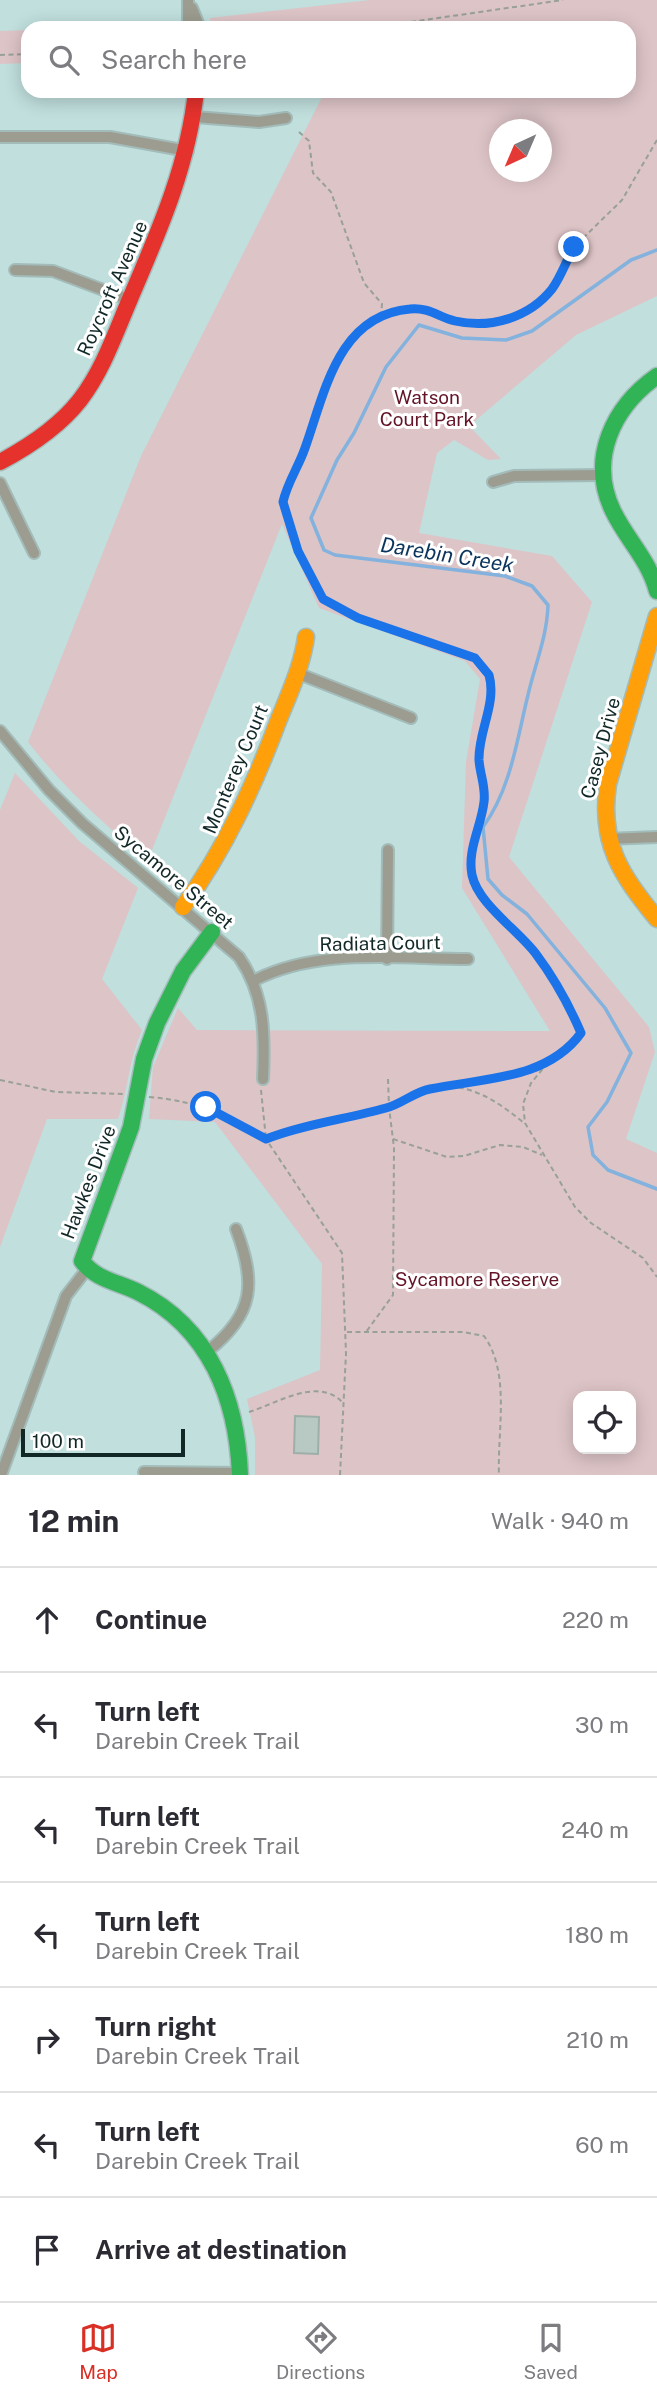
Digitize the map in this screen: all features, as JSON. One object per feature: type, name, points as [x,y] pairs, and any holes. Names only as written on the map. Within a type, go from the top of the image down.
[{"type":"street","points":[[188,1],[188,21]]},
{"type":"street","points":[[188,1],[197,21]]},
{"type":"street","name":"Roycroft Avenue","points":[[0,462],[40,439],[80,399],[100,368],[179,185],[195,117],[196,98]]},
{"type":"street","points":[[195,117],[260,122],[286,118]]},
{"type":"street","points":[[0,136],[110,137],[188,151]]},
{"type":"street","points":[[15,270],[54,271],[130,300]]},
{"type":"street","points":[[657,376],[629,397],[610,426],[604,449],[603,475],[612,510],[646,560],[657,591]]},
{"type":"street","points":[[494,482],[514,476],[603,475]]},
{"type":"street","points":[[0,483],[34,553]]},
{"type":"street","name":"Casey Drive","points":[[657,616],[608,784],[604,809],[607,839],[623,877],[657,919]]},
{"type":"street","name":"Monterey Court","points":[[183,907],[216,863],[244,810],[297,673],[306,637]]},
{"type":"street","points":[[297,673],[411,718]]},
{"type":"street","name":"Sycamore Street","points":[[0,731],[65,807],[239,957],[253,981],[262,1013],[264,1079]]},
{"type":"street","points":[[607,839],[657,837]]},
{"type":"street","points":[[387,959],[388,850]]},
{"type":"street","name":"Hawkes Drive","points":[[212,932],[184,971],[164,1007],[144,1059],[131,1127],[83,1255],[87,1269],[154,1301],[184,1325],[208,1351],[224,1381],[236,1416],[240,1474]]},
{"type":"street","name":"Radiata Court","points":[[253,981],[278,969],[318,960],[468,959]]},
{"type":"street","points":[[208,1351],[236,1324],[247,1299],[249,1271],[236,1228]]},
{"type":"street","points":[[1,1475],[66,1296],[87,1269]]},
{"type":"street","points":[[144,1472],[240,1474]]},
{"type":"path","points":[[418,21],[563,0]]},
{"type":"path","points":[[0,55],[21,54]]},
{"type":"path","points":[[299,132],[309,141],[313,173],[331,192],[364,283],[382,304],[381,316]]},
{"type":"path","points":[[657,140],[622,200],[574,247],[553,288],[524,311],[506,321],[485,324],[452,321],[421,309],[381,316],[360,328],[334,366],[298,469],[285,494],[283,509],[310,578],[323,599],[358,618],[475,658],[489,675],[487,718],[479,756],[485,788],[484,803],[472,849],[472,874],[487,902],[516,929],[537,956],[571,1010],[581,1033],[568,1050],[546,1065],[526,1093],[523,1114],[525,1123],[575,1207],[591,1223],[643,1258],[657,1277]]},
{"type":"path","points":[[0,1080],[56,1092],[139,1096],[206,1107],[266,1139],[389,1107],[428,1089],[460,1085],[546,1065]]},
{"type":"path","points":[[264,1079],[260,1105],[266,1139],[342,1253],[346,1332],[340,1475]]},
{"type":"path","points":[[366,1332],[393,1295],[393,1139],[388,1079]]},
{"type":"path","points":[[460,1085],[498,1103],[525,1123]]},
{"type":"path","points":[[393,1139],[447,1157],[464,1156],[500,1145],[523,1147],[543,1155]]},
{"type":"path","points":[[346,1332],[463,1332],[484,1336],[490,1346],[499,1379],[499,1475]]},
{"type":"path","points":[[236,1416],[313,1390],[332,1392],[344,1404]]},
{"type":"green space","points":[[370,0],[657,0],[657,296],[576,335],[469,426],[501,459],[488,460],[454,440],[437,453],[419,533],[552,556],[592,602],[509,857],[649,1027],[655,1052],[626,1139],[657,1153],[657,1475],[255,1475],[255,1437],[247,1399],[320,1370],[322,1264],[215,1122],[149,1119],[153,1067],[178,1008],[197,1030],[550,1031],[462,888],[466,762],[480,679],[465,661],[319,608],[282,524],[148,860],[85,805],[28,742],[141,456],[321,98],[636,98],[636,21],[210,21],[210,18]]},
{"type":"green space","points":[[21,30],[21,63],[0,64],[0,31]]},
{"type":"green space","points":[[15,773],[79,841],[138,888],[102,979],[142,1030],[118,1119],[47,1119],[0,1247],[0,810]]},
{"type":"building","points":[[295,1416],[319,1417],[318,1454],[294,1453]]},
{"type":"waterway","name":"Darebin Creek","points":[[657,250],[631,260],[532,331],[506,340],[462,338],[419,325],[386,367],[354,433],[337,460],[311,518],[324,550],[335,555],[505,576],[532,586],[548,605],[543,639],[512,763],[500,797],[483,827],[488,879],[502,895],[527,914],[605,1008],[631,1053],[607,1102],[588,1127],[593,1155],[608,1170],[657,1189]]},
{"type":"traffic: fast","points":[[657,376],[641,389],[617,419],[604,454],[603,472],[613,511],[649,570],[657,591]]},
{"type":"traffic: fast","points":[[212,932],[183,971],[157,1023],[144,1059],[131,1127],[82,1261],[101,1277],[138,1292],[163,1307],[184,1325],[201,1346],[215,1368],[233,1419],[240,1475]]},
{"type":"traffic: slow","points":[[657,616],[608,784],[606,805],[610,841],[623,873],[657,919]]},
{"type":"traffic: slow","points":[[183,907],[212,863],[249,793],[295,679],[306,637]]},
{"type":"traffic: jam","points":[[0,462],[63,419],[80,400],[102,364],[171,198],[186,146],[195,98]]},
{"type":"route","points":[[206,1107],[232,1118],[266,1139],[389,1107],[428,1089],[460,1085],[546,1065],[568,1050],[581,1033],[571,1010],[537,956],[516,929],[479,893],[474,883],[471,862],[484,803],[484,778],[479,756],[491,688],[489,675],[475,658],[358,618],[323,599],[310,578],[283,509],[285,494],[298,469],[334,366],[341,352],[360,328],[381,316],[408,309],[433,311],[452,321],[463,323],[506,321],[537,303],[553,288],[574,247]]},
{"type":"park label","name":"Watson Court Park","points":[[427,408]]},
{"type":"park label","name":"Sycamore Reserve","points":[[477,1279]]}]
